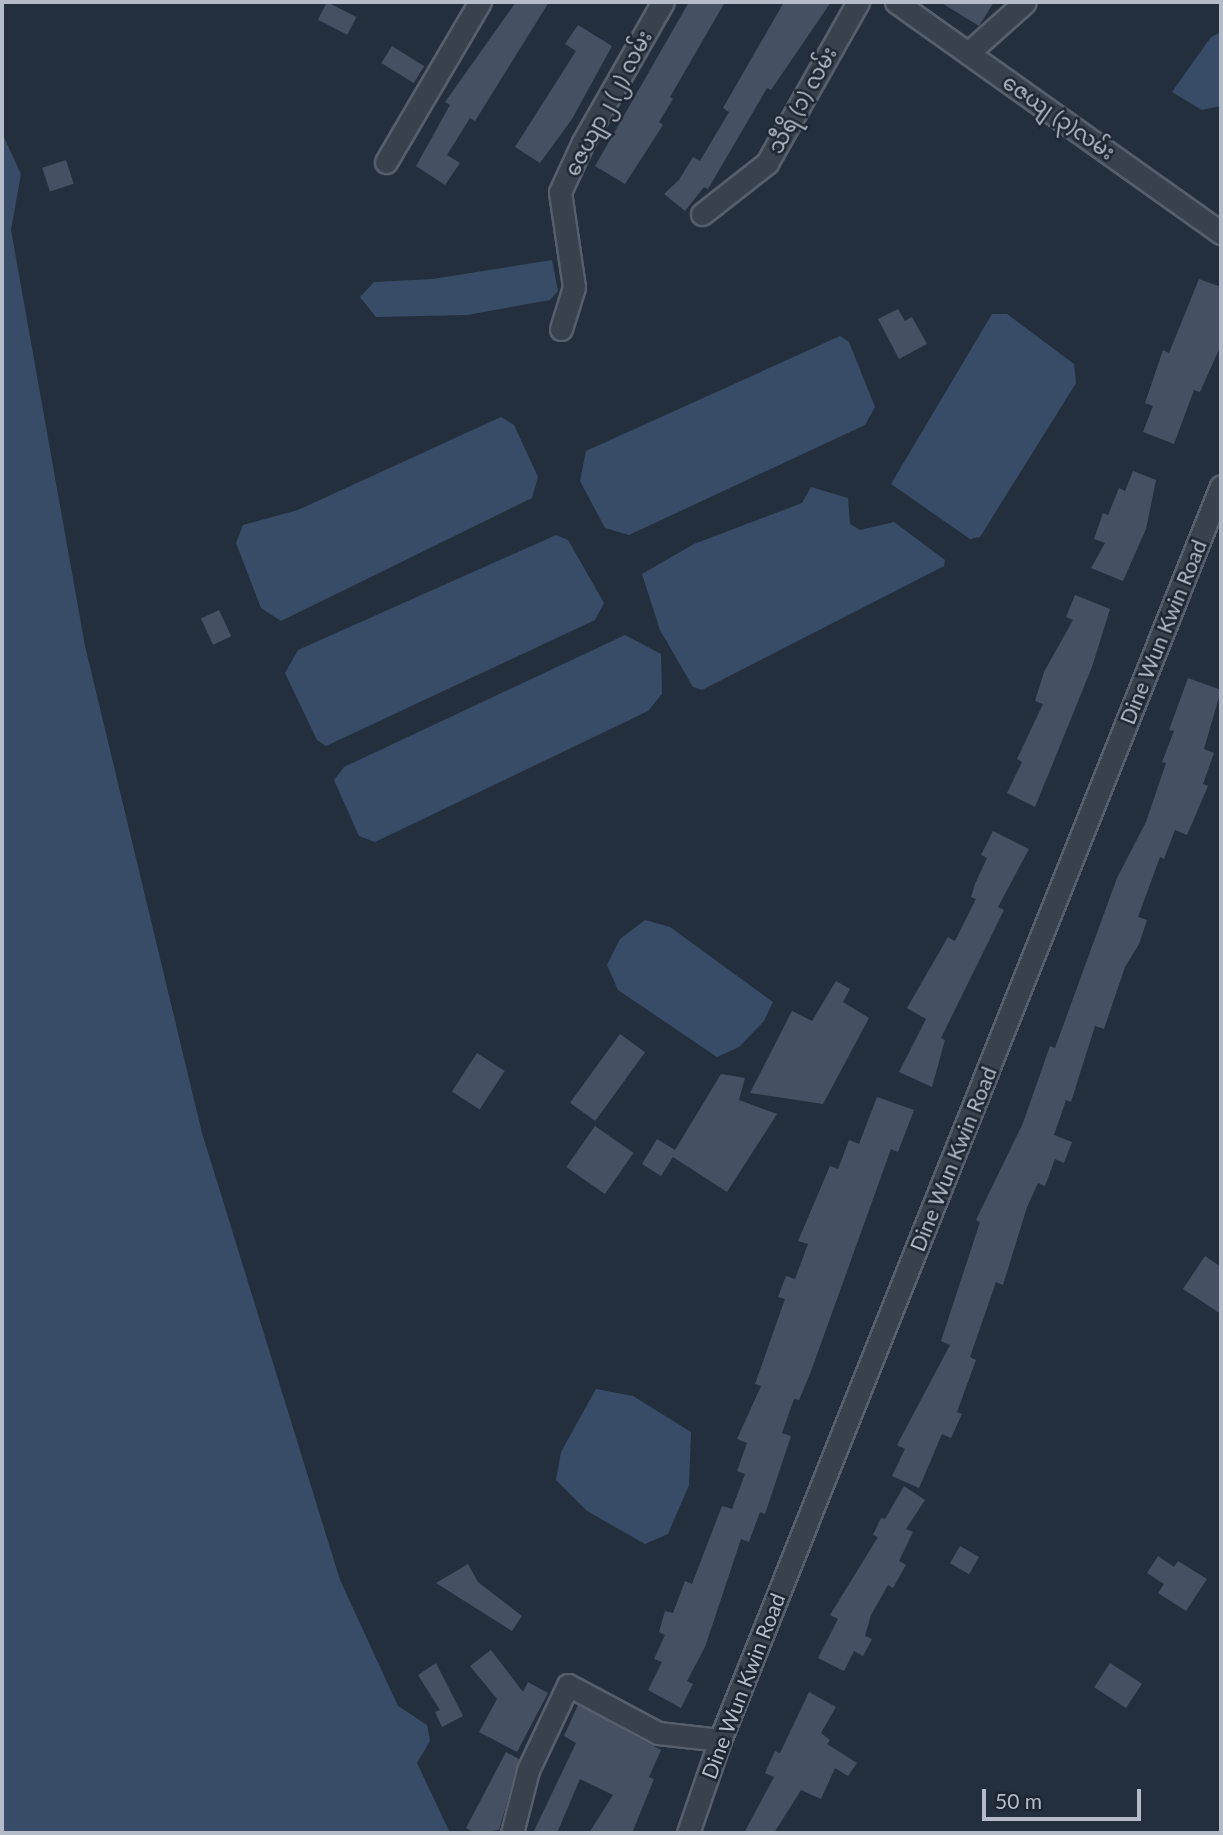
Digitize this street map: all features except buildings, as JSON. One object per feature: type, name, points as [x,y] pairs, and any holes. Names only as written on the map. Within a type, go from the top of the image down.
[{"type":"street","points":[[386,162],[480,2]]},
{"type":"street","name":"ဇေယျာ၂ (၂) လမ်း","points":[[561,329],[574,287],[560,192],[583,142],[663,2]]},
{"type":"street","name":"သီရိ (၁) လမ်း","points":[[702,214],[767,163],[858,2]]},
{"type":"street","name":"ဇေယျ (၃)လမ်း","points":[[896,2],[1221,233]]},
{"type":"street","points":[[968,53],[1025,2]]},
{"type":"street","name":"Dine Wun Kwin Road","points":[[688,1833],[720,1740],[1221,486]]},
{"type":"street","points":[[512,1833],[528,1770],[568,1685],[658,1733],[720,1740]]},
{"type":"water","points":[[1221,32],[1221,106],[1202,110],[1172,92],[1211,37]]},
{"type":"water","points":[[2,133],[21,174],[11,230],[85,646],[202,1133],[340,1580],[398,1706],[427,1725],[430,1741],[417,1763],[450,1833],[2,1833]]},
{"type":"water","points":[[552,260],[558,291],[550,300],[467,315],[376,317],[360,297],[374,282],[433,279]]},
{"type":"water","points":[[992,314],[1007,314],[1074,364],[1076,383],[980,537],[970,539],[891,484]]},
{"type":"water","points":[[840,336],[849,342],[875,407],[865,425],[629,535],[605,528],[580,481],[586,451]]},
{"type":"water","points":[[501,417],[514,425],[538,477],[532,498],[281,621],[261,608],[236,543],[243,525],[298,510]]},
{"type":"water","points":[[811,487],[848,498],[850,524],[860,530],[894,522],[945,560],[944,566],[702,690],[693,687],[660,630],[642,574],[694,544],[802,503]]},
{"type":"water","points":[[556,535],[568,540],[604,603],[595,620],[326,746],[317,740],[285,673],[298,650]]},
{"type":"water","points":[[625,635],[661,654],[662,694],[648,711],[375,842],[359,836],[334,780],[344,767]]},
{"type":"water","points":[[645,920],[670,927],[773,1002],[764,1021],[739,1047],[717,1057],[618,990],[607,965],[620,939]]},
{"type":"water","points":[[596,1389],[633,1396],[691,1432],[689,1485],[668,1534],[645,1544],[587,1511],[556,1480],[561,1452]]}]
